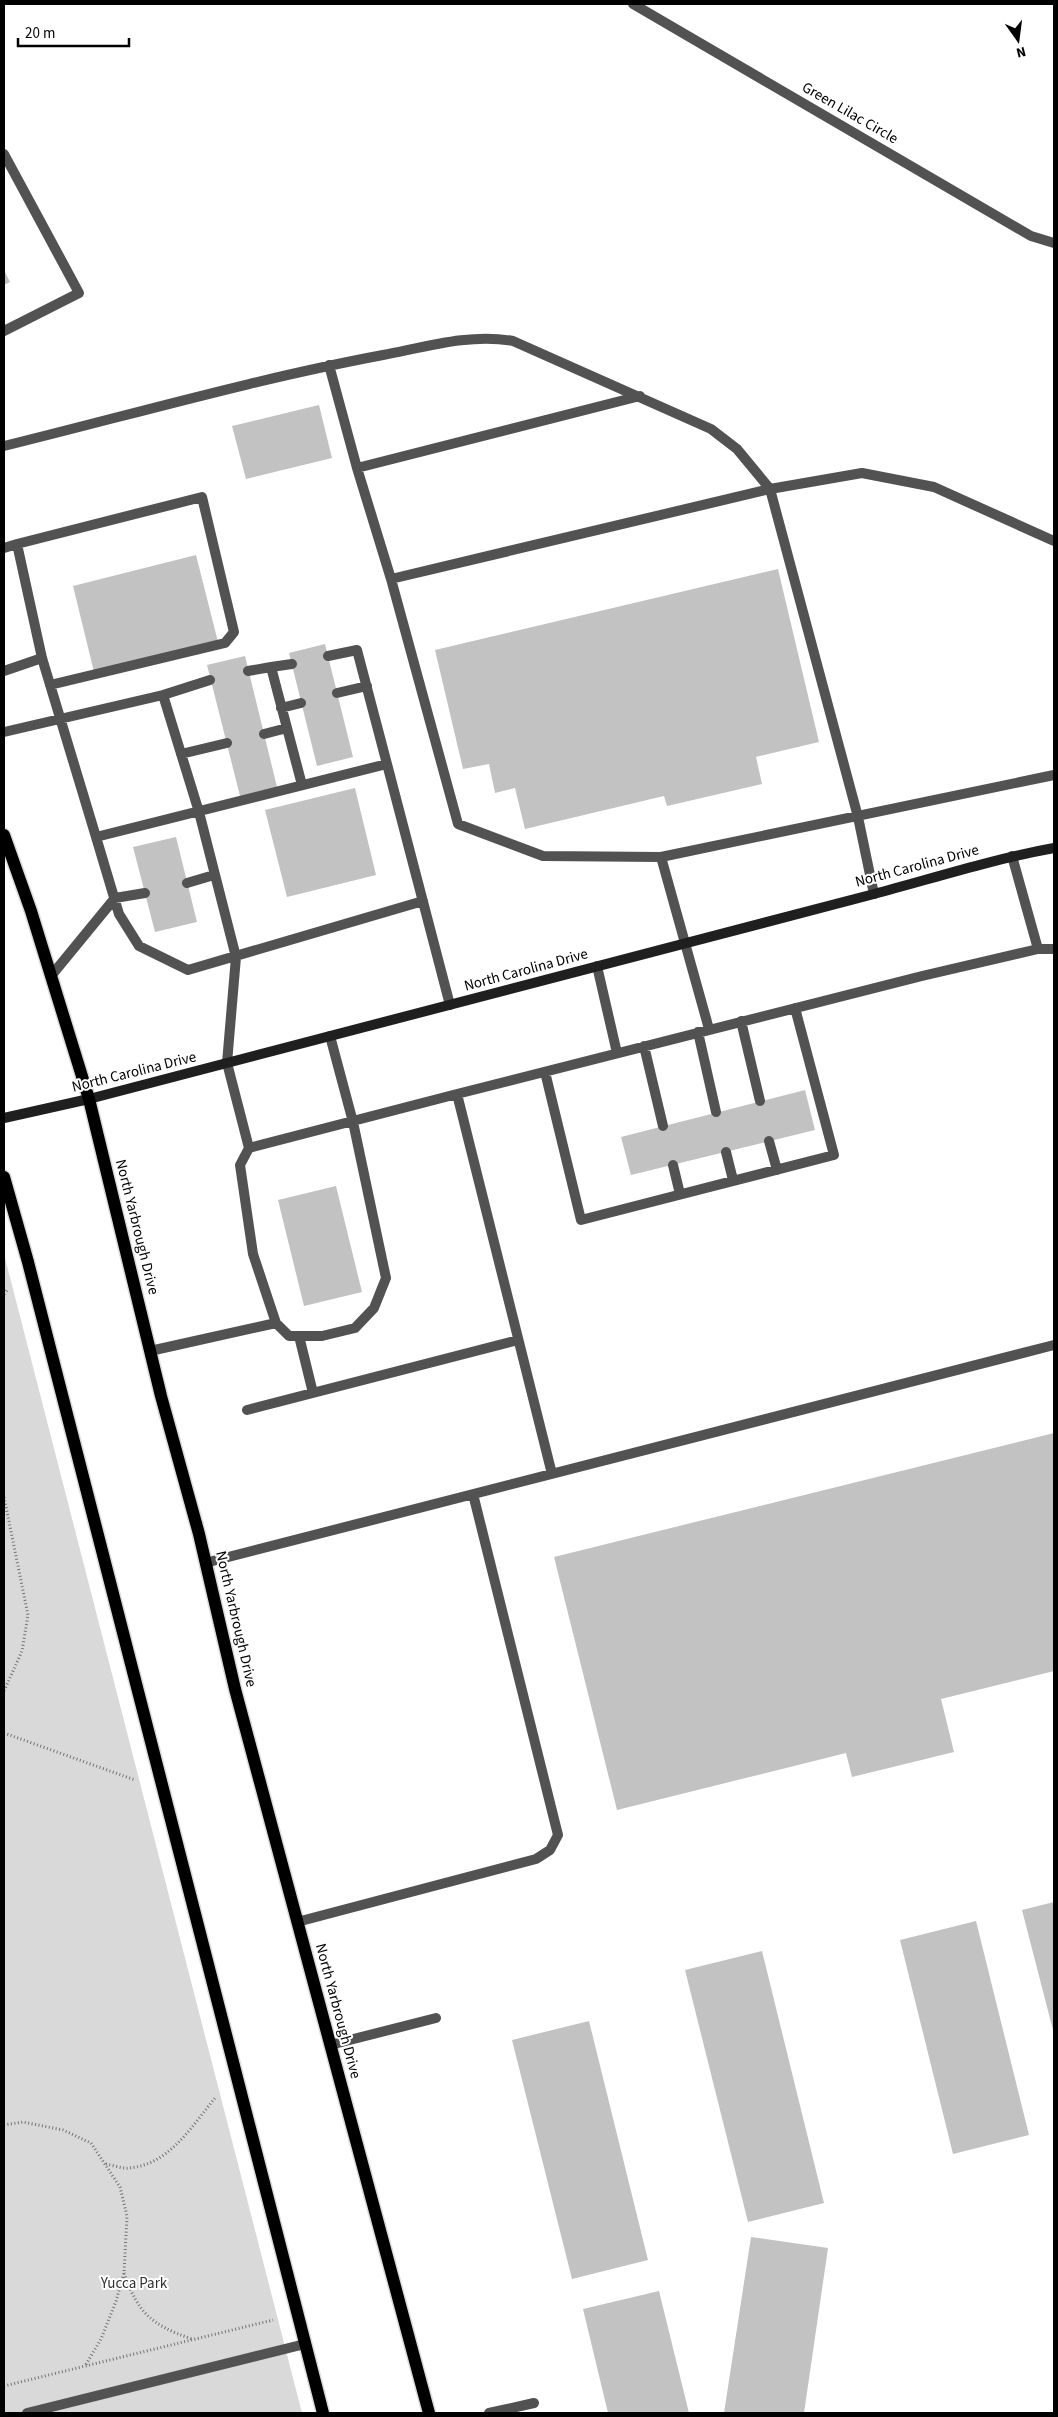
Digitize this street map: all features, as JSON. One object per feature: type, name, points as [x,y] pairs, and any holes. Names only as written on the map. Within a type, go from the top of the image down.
[{"type":"main road","name":"North Yarbrough Drive","points":[[4,836],[31,911],[89,1099],[150,1351],[206,1563],[235,1690],[428,2413]]},
{"type":"main road","name":"North Carolina Drive","points":[[4,1118],[89,1099],[874,894],[1012,856],[1054,848]]},
{"type":"main road","points":[[4,1177],[323,2413]]},
{"type":"street","name":"Green Lilac Circle","points":[[633,4],[1031,236],[1054,242]]},
{"type":"street","points":[[4,154],[79,293],[4,331]]},
{"type":"street","points":[[4,446],[329,365],[429,346],[492,337],[513,341],[711,429],[737,449],[770,489],[858,817],[874,894]]},
{"type":"street","points":[[329,365],[458,824],[543,856],[661,857],[1054,775]]},
{"type":"street","points":[[357,468],[640,396]]},
{"type":"street","points":[[390,579],[770,489],[862,473],[934,487],[1054,541]]},
{"type":"street","points":[[4,548],[202,497],[234,632],[225,643],[50,685]]},
{"type":"street","points":[[17,544],[42,658],[119,914],[139,946],[188,970],[423,901]]},
{"type":"street","points":[[328,656],[357,650],[450,1005]]},
{"type":"street","points":[[4,671],[42,658]]},
{"type":"street","points":[[248,671],[292,664]]},
{"type":"street","points":[[271,667],[302,785]]},
{"type":"street","points":[[4,732],[163,695],[210,680]]},
{"type":"street","points":[[337,693],[367,686]]},
{"type":"street","points":[[163,695],[199,812],[236,956],[227,1063],[249,1148],[240,1165],[241,1174],[253,1254],[276,1323],[289,1336],[322,1336],[355,1328],[374,1308],[386,1278],[353,1122],[330,1036]]},
{"type":"street","points":[[281,708],[301,703]]},
{"type":"street","points":[[264,734],[287,728]]},
{"type":"street","points":[[181,754],[227,743]]},
{"type":"street","points":[[96,837],[387,764]]},
{"type":"street","points":[[1012,856],[1038,949]]},
{"type":"street","points":[[661,857],[709,1029]]},
{"type":"street","points":[[187,883],[214,875]]},
{"type":"street","points":[[51,976],[115,898],[145,893]]},
{"type":"street","points":[[249,1148],[741,1021],[1038,949],[1054,949]]},
{"type":"street","points":[[598,966],[618,1053]]},
{"type":"street","points":[[545,1072],[581,1220],[777,1170],[834,1155],[795,1008]]},
{"type":"street","points":[[741,1021],[760,1101]]},
{"type":"street","points":[[698,1032],[716,1112]]},
{"type":"street","points":[[644,1046],[663,1126]]},
{"type":"street","points":[[456,1094],[552,1474]]},
{"type":"street","points":[[769,1141],[777,1170]]},
{"type":"street","points":[[726,1152],[733,1180]]},
{"type":"street","points":[[673,1165],[680,1194]]},
{"type":"street","points":[[150,1351],[276,1323]]},
{"type":"street","points":[[299,1336],[313,1394]]},
{"type":"street","points":[[247,1410],[518,1340]]},
{"type":"street","points":[[206,1563],[1054,1345]]},
{"type":"street","points":[[297,1922],[536,1859],[550,1850],[558,1835],[472,1494]]},
{"type":"street","points":[[330,2045],[436,2018]]},
{"type":"street","points":[[26,2413],[305,2344]]},
{"type":"street","points":[[489,2413],[534,2403]]},
{"type":"path","points":[[4,1498],[28,1614],[22,1651],[4,1691]]},
{"type":"path","points":[[4,1733],[163,1790]]},
{"type":"path","points":[[106,2164],[128,2168],[150,2163],[178,2145],[236,2072]]},
{"type":"path","points":[[4,2126],[23,2122],[63,2130],[91,2143],[120,2187],[127,2216],[124,2273],[104,2332],[85,2366]]},
{"type":"path","points":[[124,2273],[132,2297],[145,2312],[164,2329],[192,2340]]},
{"type":"path","points":[[4,2386],[298,2314]]},
{"type":"green space","name":"Yucca Park","points":[[4,1254],[302,2413],[4,2413]]},
{"type":"building","points":[[4,270],[10,282],[4,285]]},
{"type":"building","points":[[319,405],[332,458],[246,479],[232,426]]},
{"type":"building","points":[[196,555],[218,642],[94,672],[73,586]]},
{"type":"building","points":[[778,569],[819,742],[756,757],[762,784],[667,806],[664,796],[525,829],[515,788],[495,793],[489,764],[463,769],[435,650]]},
{"type":"building","points":[[325,644],[353,757],[317,766],[289,653]]},
{"type":"building","points":[[245,656],[277,787],[240,796],[207,665]]},
{"type":"building","points":[[355,788],[376,875],[287,897],[265,810]]},
{"type":"building","points":[[176,837],[197,922],[155,932],[133,847]]},
{"type":"building","points":[[805,1090],[815,1130],[631,1175],[621,1137]]},
{"type":"building","points":[[336,1186],[362,1292],[304,1306],[278,1200]]},
{"type":"building","points":[[1054,1433],[1054,1671],[941,1699],[954,1752],[852,1777],[846,1753],[617,1810],[554,1557]]},
{"type":"building","points":[[1054,1902],[1054,2034],[1022,1910]]},
{"type":"building","points":[[976,1921],[1029,2135],[953,2154],[900,1940]]},
{"type":"building","points":[[762,1951],[824,2203],[748,2222],[685,1970]]},
{"type":"building","points":[[589,2021],[648,2260],[572,2279],[512,2040]]},
{"type":"building","points":[[751,2237],[828,2248],[804,2413],[724,2413]]},
{"type":"building","points":[[659,2291],[689,2413],[608,2413],[583,2309]]}]
